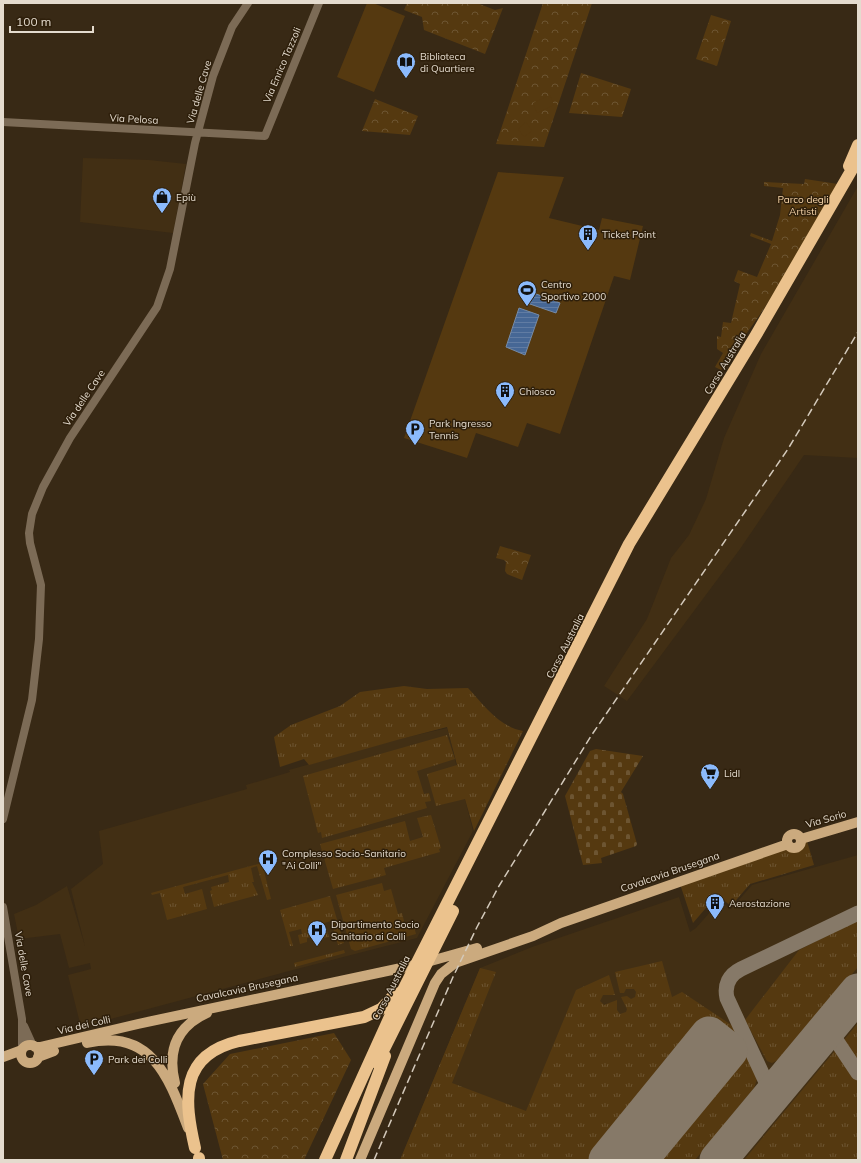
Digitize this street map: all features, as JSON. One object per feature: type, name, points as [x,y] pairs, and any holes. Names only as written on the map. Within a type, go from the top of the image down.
[{"type":"highway","points":[[835,198],[858,145]]},
{"type":"highway","name":"Corso Australia","points":[[325,1160],[393,1010],[629,544],[756,335],[858,159]]},
{"type":"highway","name":"Corso Australia","points":[[332,1160],[350,1118],[399,1019],[636,548],[819,243],[858,174]]},
{"type":"highway","points":[[198,1157],[188,1117],[187,1097],[192,1077],[207,1056],[228,1043],[356,1019],[375,1012],[386,1005],[393,997],[431,936]]},
{"type":"highway","points":[[346,1160],[399,1019]]},
{"type":"main road","name":"Via Sorio","points":[[788,844],[792,848],[797,847],[800,844],[801,839],[858,822]]},
{"type":"main road","name":"Cavalcavia Brusegana","points":[[138,1024],[362,976],[379,978],[433,960],[457,958],[533,936],[561,923],[788,844]]},
{"type":"main road","name":"Cavalcavia Brusegana","points":[[360,1160],[432,990],[441,974],[457,958]]},
{"type":"main road","name":"Cavalcavia Brusegana","points":[[408,969],[418,972],[426,977],[432,990]]},
{"type":"main road","points":[[198,1157],[182,1112],[172,1070],[171,1059],[180,1035],[191,1022],[203,1015],[261,997]]},
{"type":"main road","name":"Via dei Colli","points":[[3,1057],[22,1053],[29,1045],[40,1048],[138,1024]]},
{"type":"main road","name":"Via dei Colli","points":[[22,1053],[30,1063],[43,1054],[107,1040],[126,1042],[137,1046],[153,1058],[166,1076],[182,1112]]},
{"type":"main road","points":[[34,1046],[38,1052],[38,1057]]},
{"type":"street","name":"Via delle Cave","points":[[3,819],[32,700],[39,639],[41,585],[30,543],[29,533],[32,514],[43,487],[70,438],[157,307],[166,285],[198,132],[223,47],[232,27],[248,3]]},
{"type":"street","name":"Via Enrico Tazzoli","points":[[265,136],[319,3]]},
{"type":"street","name":"Via Pelosa","points":[[3,122],[265,136]]},
{"type":"street","name":"Via delle Cave","points":[[3,906],[16,974],[23,1026],[22,1053]]},
{"type":"street","name":"Via delle Cave","points":[[23,1026],[34,1046]]},
{"type":"shaded area","points":[[83,158],[149,160],[186,164],[173,233],[80,222]]},
{"type":"shaded area","points":[[858,186],[858,458],[804,455],[740,549],[627,701],[604,686],[647,619],[671,558],[689,535],[706,499],[724,438],[761,354]]},
{"type":"shaded area","name":"Complesso Socio-Sanitario \"Ai Colli\"","points":[[447,728],[473,831],[417,938],[81,1027],[68,975],[91,969],[90,963],[69,968],[60,934],[19,939],[14,914],[36,905],[67,886],[85,946],[71,889],[103,864],[99,831],[247,789],[246,785],[290,772],[289,770],[395,740]]},
{"type":"shaded area","points":[[858,855],[858,1160],[400,1160],[480,968],[532,947],[679,897],[690,932],[696,928],[720,901],[731,909],[752,885]]},
{"type":"green space","points":[[367,3],[373,3],[405,16],[374,92],[337,77]]},
{"type":"green space","points":[[407,3],[477,3],[495,10],[503,8],[485,54],[424,30],[422,17],[404,10]]},
{"type":"green space","points":[[543,3],[592,3],[544,147],[496,144]]},
{"type":"green space","points":[[711,15],[731,21],[717,66],[696,59]]},
{"type":"green space","points":[[581,73],[631,89],[622,117],[569,113]]},
{"type":"green space","points":[[550,95],[554,105],[537,113],[533,103]]},
{"type":"green space","points":[[375,99],[418,116],[410,135],[362,131]]},
{"type":"green space","points":[[526,122],[532,131],[524,137],[518,129]]},
{"type":"green space","name":"Centro Sportivo 2000","points":[[498,172],[564,177],[549,218],[599,230],[602,218],[643,226],[630,280],[614,276],[560,434],[527,423],[518,447],[476,433],[467,458],[404,438]]},
{"type":"green space","name":"Parco degli Artisti","points":[[805,179],[838,184],[785,277],[721,370],[715,367],[723,353],[717,349],[717,336],[721,337],[723,322],[731,323],[740,284],[734,281],[738,270],[757,277],[771,244],[750,236],[751,233],[772,241],[780,215],[783,188],[764,186],[764,182],[804,184]]},
{"type":"green space","points":[[500,546],[531,555],[522,580],[507,574],[505,571],[506,562],[496,558]]},
{"type":"green space","points":[[404,686],[427,689],[468,688],[499,720],[514,729],[523,731],[474,831],[465,799],[436,806],[427,774],[457,765],[447,727],[309,765],[304,759],[280,767],[274,737],[291,725],[340,706],[360,692]]},
{"type":"green space","points":[[447,735],[455,759],[417,771],[424,794],[429,793],[431,801],[425,802],[427,808],[322,838],[321,832],[318,833],[303,776]]},
{"type":"green space","points":[[596,749],[643,756],[621,792],[623,794],[637,844],[636,846],[601,858],[602,863],[583,865],[565,796],[590,751]]},
{"type":"green space","points":[[431,815],[441,848],[439,849],[440,852],[384,868],[386,875],[333,889],[320,844],[405,821],[410,841],[423,837],[417,818]]},
{"type":"green space","points":[[807,841],[814,865],[750,884],[731,906],[717,895],[693,923],[679,881]]},
{"type":"green space","points":[[262,863],[271,899],[267,900],[257,866],[251,868],[254,882],[252,882],[258,895],[214,907],[210,891],[212,890],[211,887],[229,882],[228,875],[183,887],[185,894],[202,889],[207,909],[167,920],[160,893],[152,895],[151,893]]},
{"type":"green space","points":[[382,883],[384,891],[391,889],[398,914],[402,913],[405,925],[413,923],[416,934],[355,951],[351,949],[336,895]]},
{"type":"green space","points":[[330,896],[344,943],[338,945],[331,921],[321,924],[322,928],[326,927],[329,937],[321,939],[319,935],[307,938],[307,942],[300,944],[298,935],[302,934],[301,929],[289,932],[293,946],[290,946],[280,910]]},
{"type":"green space","points":[[858,920],[858,967],[780,1059],[772,1063],[767,1061],[745,1020],[799,950]]},
{"type":"green space","points":[[344,950],[345,953],[295,967],[294,963]]},
{"type":"green space","points":[[662,961],[672,997],[682,992],[733,1026],[757,1079],[754,1088],[695,1160],[639,1160],[729,1052],[709,1035],[607,1160],[400,1160],[480,968],[496,972],[452,1083],[526,1111],[576,990],[609,975],[615,995],[603,995],[600,1001],[604,1005],[617,1000],[617,1010],[620,1014],[626,1012],[627,1009],[621,997],[627,996],[631,999],[635,997],[636,992],[634,989],[626,989],[624,993],[620,993],[615,972]]},
{"type":"green space","points":[[858,1023],[858,1160],[744,1160]]},
{"type":"green space","points":[[334,1033],[351,1060],[304,1160],[223,1160],[203,1084],[230,1054]]},
{"type":"water","points":[[531,292],[560,303],[556,313],[527,303]]},
{"type":"water","points":[[519,308],[539,315],[525,355],[506,347]]},
{"type":"taxiway","points":[[772,1095],[727,998],[726,989],[728,981],[737,971],[858,913]]},
{"type":"taxiway","points":[[828,1028],[858,1073]]},
{"type":"runway","points":[[718,1160],[858,992]]},
{"type":"runway","points":[[607,1160],[709,1035],[729,1051],[639,1160]]},
{"type":"railway","points":[[374,1160],[453,977],[499,886],[591,736],[788,449],[858,332]]},
{"type":"place","name":"Biblioteca di Quartiere","points":[[406,79]]},
{"type":"place","name":"Epiù","points":[[162,214]]},
{"type":"place","name":"Ticket Point","points":[[588,251]]},
{"type":"place","name":"Centro Sportivo 2000","points":[[527,307]]},
{"type":"place","name":"Chiosco","points":[[505,408]]},
{"type":"place","name":"Park Ingresso Tennis","points":[[415,446]]},
{"type":"place","name":"Lidl","points":[[710,790]]},
{"type":"place","name":"Complesso Socio-Sanitario \"Ai Colli\"","points":[[268,876]]},
{"type":"place","name":"Aerostazione","points":[[715,920]]},
{"type":"place","name":"Dipartimento Socio Sanitario ai Colli","points":[[317,947]]},
{"type":"place","name":"Park dei Colli","points":[[94,1076]]}]
